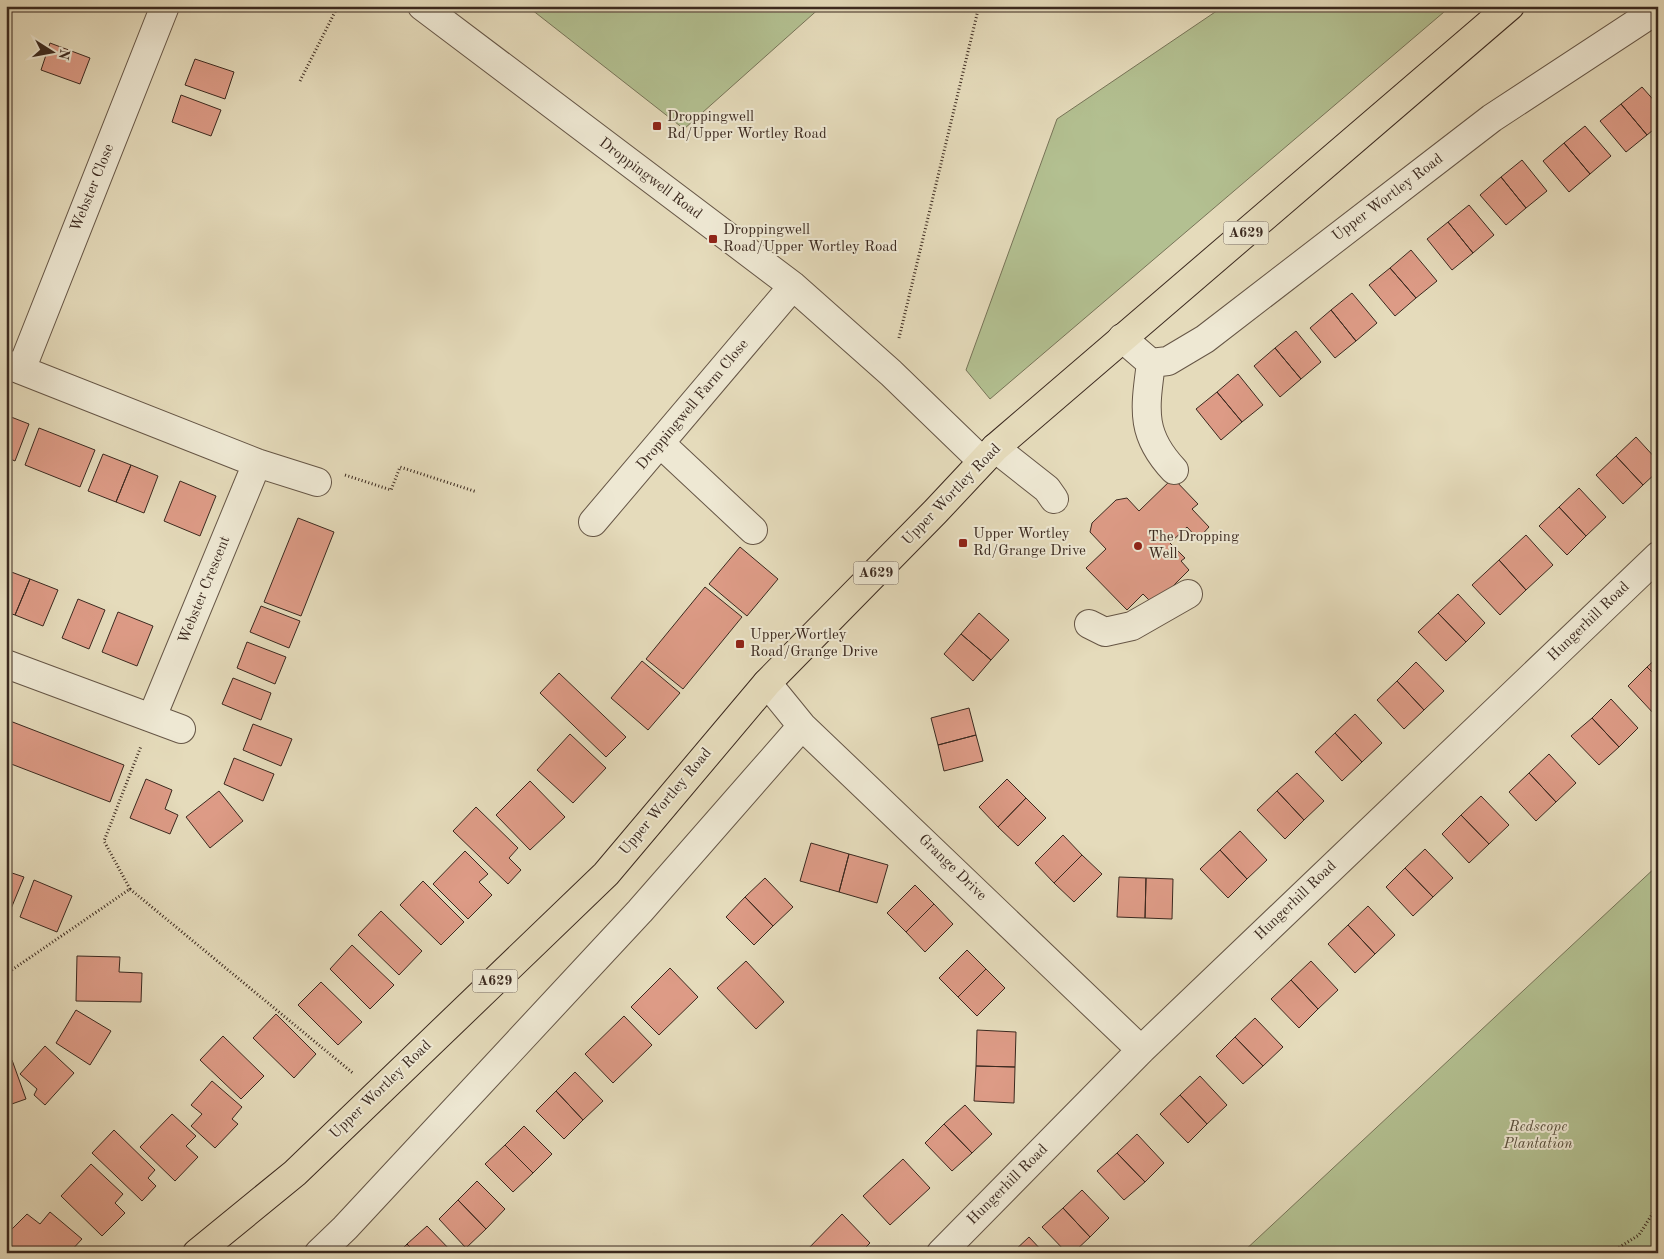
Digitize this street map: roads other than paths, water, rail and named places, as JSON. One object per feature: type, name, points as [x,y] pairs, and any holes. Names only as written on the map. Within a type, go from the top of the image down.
[{"type":"main road","name":"Upper Wortley Road","points":[[197,1253],[295,1174],[606,874],[767,683],[935,512],[988,454],[1510,6]]},
{"type":"street","name":"Webster Close","points":[[14,367],[166,6]]},
{"type":"street","name":"Droppingwell Road","points":[[422,6],[793,286],[891,373],[988,454],[1047,488],[1054,499]]},
{"type":"street","name":"Upper Wortley Road","points":[[1151,363],[1168,361],[1205,339],[1492,118],[1658,9]]},
{"type":"street","name":"Droppingwell Farm Close","points":[[593,522],[793,286]]},
{"type":"street","points":[[1122,338],[1151,363],[1146,401],[1148,427],[1159,454],[1174,470]]},
{"type":"street","points":[[14,367],[257,463],[317,482]]},
{"type":"street","points":[[661,444],[753,530]]},
{"type":"street","name":"Webster Crescent","points":[[152,717],[257,463]]},
{"type":"street","name":"Hungerhill Road","points":[[941,1253],[1141,1050],[1658,556]]},
{"type":"street","points":[[1089,624],[1105,632],[1132,626],[1188,594]]},
{"type":"street","points":[[6,664],[181,729]]},
{"type":"street","name":"Grange Drive","points":[[767,683],[802,726],[1141,1050]]},
{"type":"street","points":[[320,1253],[640,911],[802,726]]},
{"type":"place","name":"Droppingwell Rd/Upper Wortley Road","points":[[657,126]]},
{"type":"place","name":"Droppingwell Road/Upper Wortley Road","points":[[713,239]]},
{"type":"place","name":"Upper Wortley Rd/Grange Drive","points":[[963,543]]},
{"type":"place","name":"The Dropping Well","points":[[1138,546]]},
{"type":"place","name":"Upper Wortley Road/Grange Drive","points":[[740,644]]},
{"type":"park label","name":"Redscope Plantation","points":[[1538,1136]]}]
